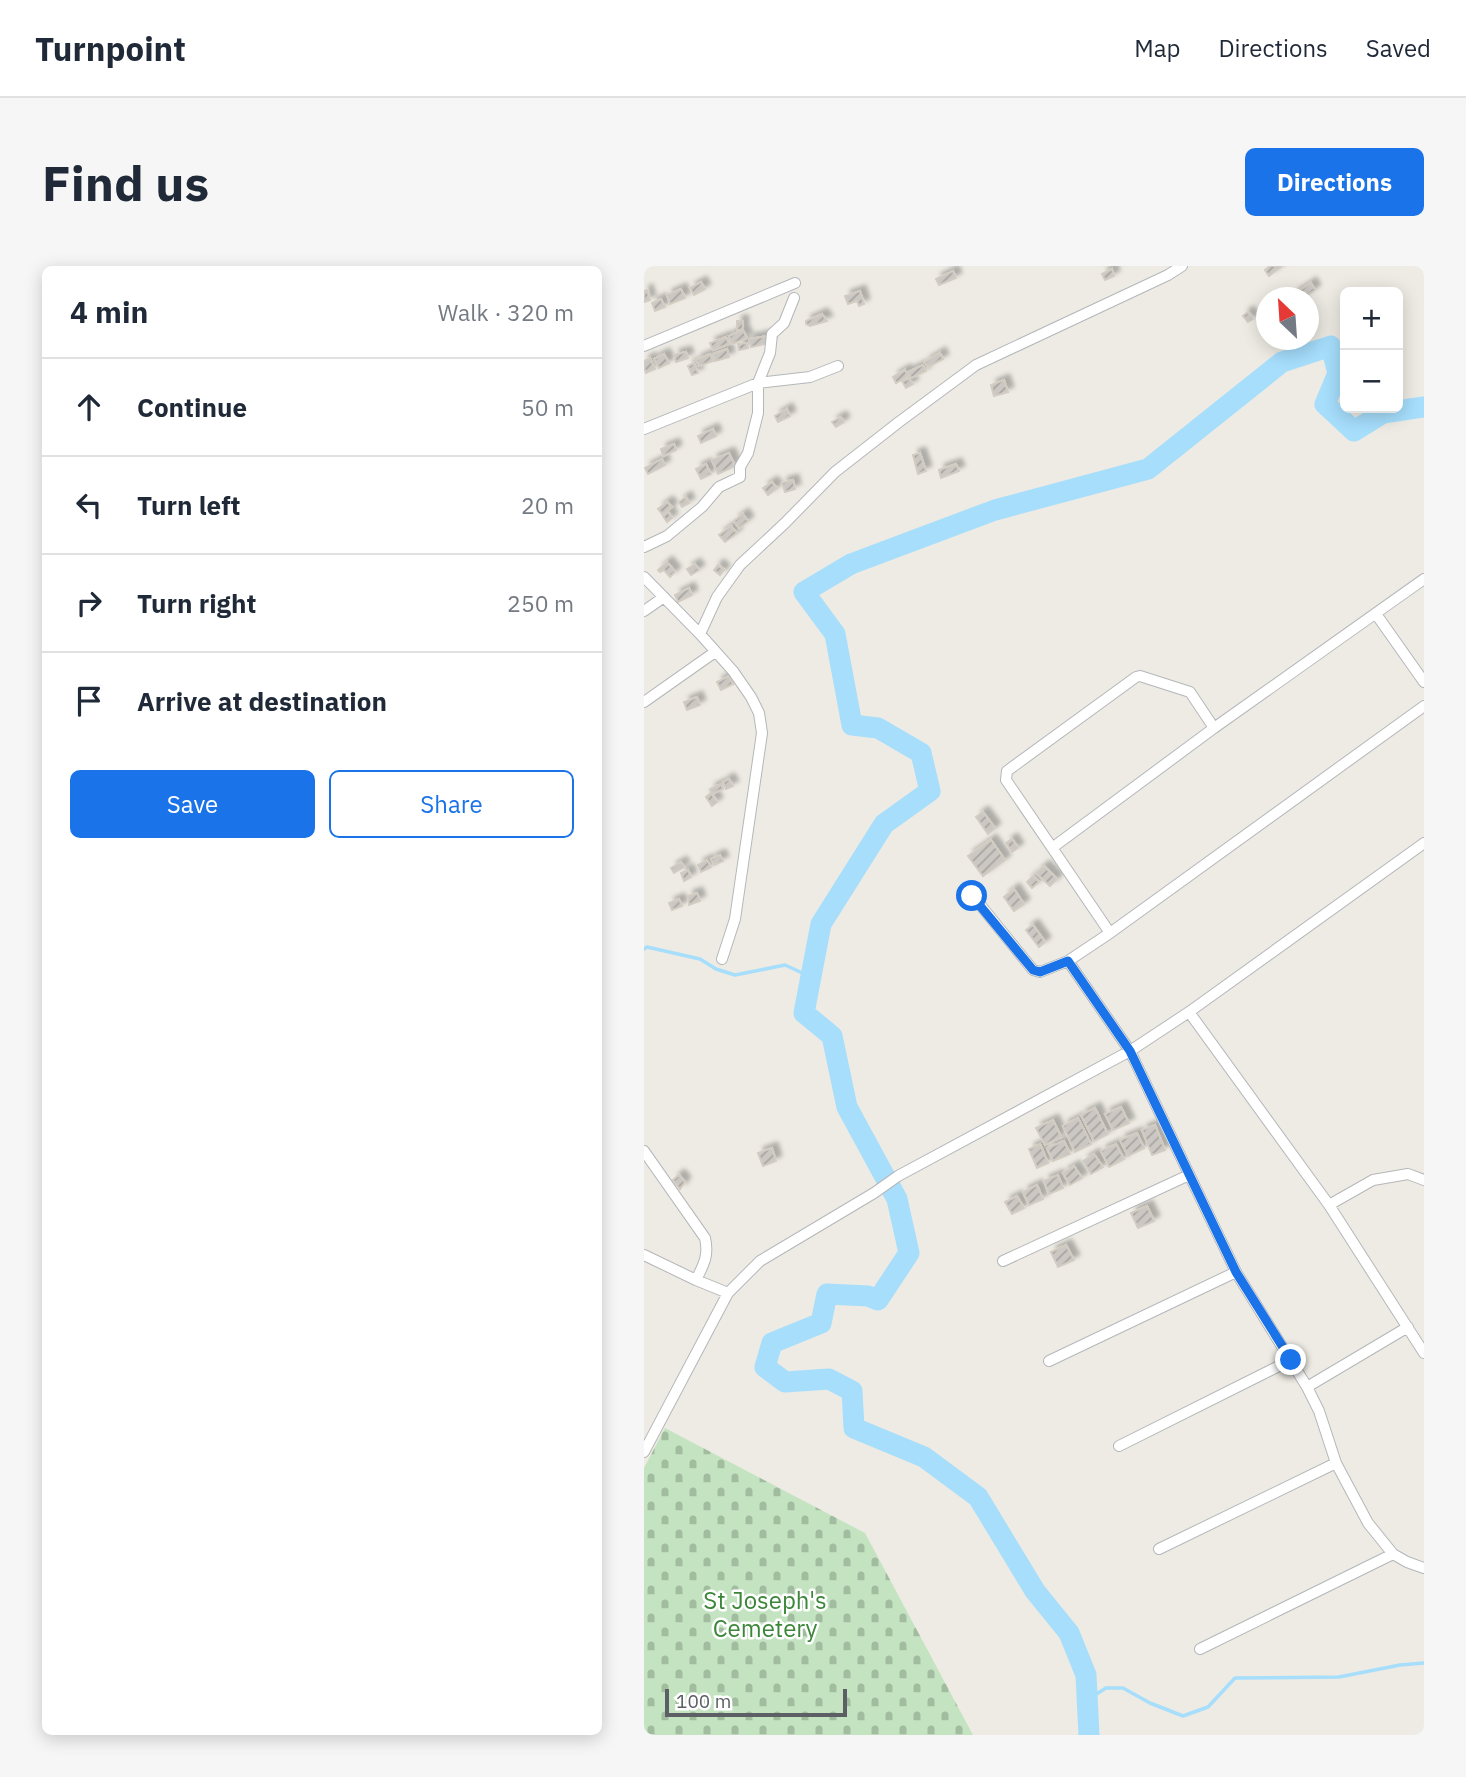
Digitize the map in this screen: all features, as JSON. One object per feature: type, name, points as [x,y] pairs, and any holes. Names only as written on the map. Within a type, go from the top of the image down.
[{"type":"street","points":[[700,634],[717,597],[740,565],[835,472],[899,422],[976,365],[1182,266]]},
{"type":"street","points":[[644,346],[795,283]]},
{"type":"street","points":[[644,547],[667,536],[702,507],[719,487],[740,478],[740,467],[748,453],[758,413],[758,383],[770,354],[772,334],[784,323],[794,298]]},
{"type":"street","points":[[644,429],[758,383],[810,377],[838,366]]},
{"type":"street","points":[[644,577],[733,671],[751,697],[758,713],[762,733],[735,919],[722,959]]},
{"type":"street","points":[[1052,848],[1214,728],[1424,579]]},
{"type":"street","points":[[644,611],[664,597]]},
{"type":"street","points":[[1376,614],[1424,682]]},
{"type":"street","points":[[644,702],[715,652]]},
{"type":"street","points":[[1110,933],[1006,780],[1005,774],[1009,768],[1140,676],[1190,692],[1214,728]]},
{"type":"street","points":[[972,896],[1033,970],[1040,972],[1068,961],[1424,706]]},
{"type":"street","points":[[644,1452],[728,1293],[760,1261],[898,1176],[1130,1051],[1189,1012],[1424,843]]},
{"type":"street","points":[[1068,961],[1130,1051],[1236,1272],[1307,1387],[1319,1411],[1336,1463],[1368,1523],[1393,1554],[1424,1568]]},
{"type":"street","points":[[1189,1012],[1329,1205],[1424,1353]]},
{"type":"street","points":[[644,1151],[705,1238],[708,1249],[696,1280]]},
{"type":"street","points":[[1329,1205],[1373,1181],[1408,1174],[1424,1180]]},
{"type":"street","points":[[1003,1261],[1189,1175]]},
{"type":"street","points":[[644,1255],[728,1293]]},
{"type":"street","points":[[1049,1361],[1236,1272]]},
{"type":"street","points":[[1307,1387],[1408,1328]]},
{"type":"street","points":[[1119,1446],[1291,1360]]},
{"type":"street","points":[[1159,1549],[1336,1463]]},
{"type":"street","points":[[1200,1648],[1393,1554]]},
{"type":"green space","name":"St Joseph's Cemetery","points":[[665,1428],[865,1533],[973,1735],[644,1735],[644,1468]]},
{"type":"building","points":[[1270,266],[1281,267],[1269,276],[1265,270]]},
{"type":"building","points":[[1112,269],[1114,276],[1105,280],[1102,274]]},
{"type":"building","points":[[953,271],[956,278],[939,285],[936,279]]},
{"type":"building","points":[[701,282],[705,289],[694,295],[690,288]]},
{"type":"building","points":[[681,289],[685,298],[670,304],[667,295]]},
{"type":"building","points":[[647,290],[650,300],[644,302],[644,291]]},
{"type":"building","points":[[860,291],[864,304],[859,306],[857,301],[848,304],[845,296]]},
{"type":"building","points":[[661,299],[665,307],[655,311],[652,303]]},
{"type":"building","points":[[1248,312],[1253,319],[1248,322],[1243,316]]},
{"type":"building","points":[[822,314],[827,321],[810,326],[806,324],[806,321]]},
{"type":"building","points":[[737,321],[743,321],[743,330],[737,330]]},
{"type":"building","points":[[743,330],[747,338],[732,344],[729,336]]},
{"type":"building","points":[[767,336],[769,343],[751,347],[749,339]]},
{"type":"building","points":[[726,337],[729,344],[713,350],[710,343]]},
{"type":"building","points":[[747,343],[748,348],[739,350],[738,344]]},
{"type":"building","points":[[727,349],[729,357],[715,361],[713,354]]},
{"type":"building","points":[[686,352],[688,358],[676,362],[674,355]]},
{"type":"building","points":[[940,353],[943,359],[928,367],[925,362]]},
{"type":"building","points":[[664,354],[669,363],[659,368],[654,359]]},
{"type":"building","points":[[710,354],[713,361],[699,366],[696,360]]},
{"type":"building","points":[[650,358],[655,369],[646,373],[644,361]]},
{"type":"building","points":[[694,363],[698,373],[692,375],[688,366]]},
{"type":"building","points":[[923,365],[926,371],[911,378],[908,372]]},
{"type":"building","points":[[905,370],[908,376],[896,383],[893,377]]},
{"type":"building","points":[[909,379],[913,384],[906,388],[902,381]]},
{"type":"building","points":[[1004,380],[1008,392],[994,396],[991,385]]},
{"type":"building","points":[[787,409],[790,416],[778,422],[775,416]]},
{"type":"building","points":[[841,417],[844,422],[836,427],[832,422]]},
{"type":"building","points":[[713,429],[716,436],[701,443],[698,436]]},
{"type":"building","points":[[674,444],[676,450],[663,456],[661,449]]},
{"type":"building","points":[[729,453],[735,466],[718,474],[712,460]]},
{"type":"building","points":[[920,453],[926,471],[918,474],[913,455]]},
{"type":"building","points":[[662,459],[665,465],[648,474],[645,468]]},
{"type":"building","points":[[706,464],[711,474],[701,479],[696,469]]},
{"type":"building","points":[[956,464],[959,471],[941,478],[939,470]]},
{"type":"building","points":[[793,480],[795,489],[785,492],[782,483]]},
{"type":"building","points":[[772,482],[777,488],[768,495],[763,488]]},
{"type":"building","points":[[686,497],[689,503],[682,507],[679,502]]},
{"type":"building","points":[[667,502],[672,507],[663,515],[658,509]]},
{"type":"building","points":[[668,512],[672,518],[667,522],[663,516]]},
{"type":"building","points":[[743,514],[748,521],[739,528],[734,521]]},
{"type":"building","points":[[731,526],[737,533],[725,542],[719,535]]},
{"type":"building","points":[[667,562],[675,572],[670,577],[664,570],[658,570]]},
{"type":"building","points":[[695,564],[699,570],[691,575],[687,569]]},
{"type":"building","points":[[718,565],[724,570],[720,575],[714,570]]},
{"type":"building","points":[[689,588],[692,595],[678,602],[675,595]]},
{"type":"building","points":[[729,676],[733,684],[721,690],[717,682]]},
{"type":"building","points":[[697,697],[700,705],[687,710],[684,702]]},
{"type":"building","points":[[729,779],[733,786],[726,789],[723,782]]},
{"type":"building","points":[[721,784],[723,789],[712,794],[710,789]]},
{"type":"building","points":[[711,793],[717,802],[712,806],[706,797]]},
{"type":"building","points":[[983,812],[995,828],[988,834],[976,817]]},
{"type":"building","points":[[1012,839],[1018,848],[1012,852],[1006,843]]},
{"type":"building","points":[[991,840],[1005,860],[983,876],[968,856]]},
{"type":"building","points":[[720,855],[723,861],[714,865],[711,859]]},
{"type":"building","points":[[707,860],[711,867],[701,872],[698,865]]},
{"type":"building","points":[[681,862],[684,867],[674,873],[671,868]]},
{"type":"building","points":[[1044,866],[1057,879],[1050,886],[1036,873]]},
{"type":"building","points":[[688,870],[691,877],[684,881],[681,873]]},
{"type":"building","points":[[1033,876],[1039,882],[1032,888],[1027,882]]},
{"type":"building","points":[[1014,889],[1024,904],[1014,911],[1004,897]]},
{"type":"building","points":[[697,893],[700,901],[689,905],[688,896]]},
{"type":"building","points":[[679,899],[682,906],[672,910],[669,903]]},
{"type":"building","points":[[1033,925],[1045,942],[1039,947],[1026,930]]},
{"type":"building","points":[[1121,1107],[1129,1123],[1113,1130],[1105,1114]]},
{"type":"building","points":[[1095,1108],[1108,1134],[1094,1141],[1081,1115]]},
{"type":"building","points":[[1078,1118],[1091,1144],[1075,1152],[1063,1126]]},
{"type":"building","points":[[1053,1120],[1061,1137],[1045,1145],[1036,1128]]},
{"type":"building","points":[[1155,1125],[1165,1150],[1152,1155],[1142,1130]]},
{"type":"building","points":[[1137,1133],[1144,1148],[1128,1156],[1120,1140]]},
{"type":"building","points":[[1064,1141],[1070,1154],[1053,1161],[1047,1148]]},
{"type":"building","points":[[1040,1144],[1048,1163],[1037,1168],[1029,1149]]},
{"type":"building","points":[[1116,1144],[1124,1159],[1109,1167],[1101,1151]]},
{"type":"building","points":[[772,1148],[776,1161],[763,1166],[758,1153]]},
{"type":"building","points":[[1094,1154],[1103,1167],[1091,1174],[1083,1161]]},
{"type":"building","points":[[1074,1166],[1082,1178],[1070,1185],[1063,1173]]},
{"type":"building","points":[[679,1175],[685,1182],[680,1189],[673,1180]]},
{"type":"building","points":[[1058,1175],[1063,1188],[1049,1194],[1044,1181]]},
{"type":"building","points":[[1037,1185],[1043,1199],[1029,1205],[1023,1192]]},
{"type":"building","points":[[1017,1196],[1024,1208],[1012,1214],[1005,1202]]},
{"type":"building","points":[[1147,1206],[1154,1221],[1138,1228],[1131,1213]]},
{"type":"building","points":[[1066,1245],[1074,1260],[1058,1267],[1051,1252]]},
{"type":"waterway","points":[[1089,1735],[1086,1675],[1069,1633],[1035,1591],[978,1497],[924,1457],[854,1428],[852,1391],[829,1379],[785,1382],[765,1367],[772,1343],[821,1323],[827,1294],[868,1296],[878,1300],[909,1253],[897,1199],[847,1107],[832,1036],[804,1013],[821,924],[884,824],[930,791],[921,753],[878,728],[852,725],[835,634],[804,592],[851,564],[995,510],[1148,469],[1282,362],[1331,346],[1338,373],[1325,404],[1354,431],[1383,413],[1424,407]]},
{"type":"waterway","points":[[644,949],[647,947],[700,959],[716,969],[735,975],[785,965],[811,977]]},
{"type":"waterway","points":[[1087,1700],[1106,1688],[1123,1688],[1150,1703],[1183,1716],[1208,1707],[1235,1678],[1339,1677],[1424,1663]]},
{"type":"route","points":[[972,896],[1033,970],[1040,972],[1068,961],[1130,1051],[1236,1272],[1291,1360]]}]
